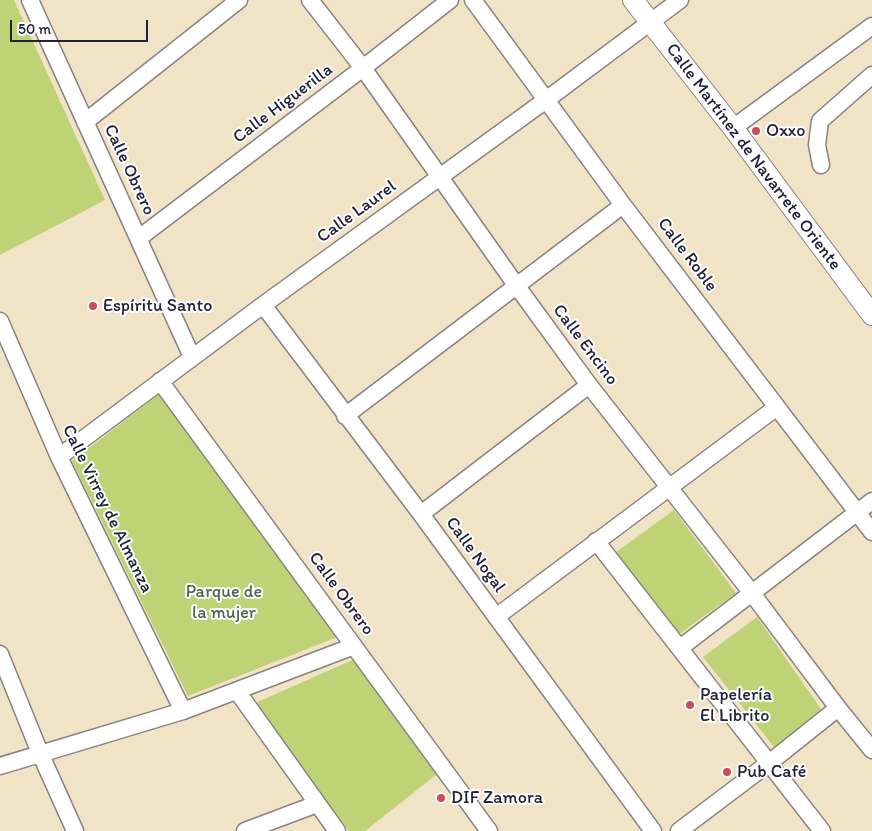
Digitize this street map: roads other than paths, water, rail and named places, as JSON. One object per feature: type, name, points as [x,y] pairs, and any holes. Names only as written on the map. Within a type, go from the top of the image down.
[{"type":"street","name":"Calle Obrero","points":[[30,0],[192,357]]},
{"type":"street","points":[[85,122],[239,0]]},
{"type":"street","name":"Calle Encino","points":[[310,0],[363,68],[589,385],[872,750]]},
{"type":"street","name":"Calle Higuerilla","points":[[138,238],[450,0]]},
{"type":"street","name":"Calle Roble","points":[[473,0],[623,205],[872,532]]},
{"type":"street","name":"Calle Martínez de Navarrete Oriente","points":[[634,0],[733,128],[872,315]]},
{"type":"street","name":"Calle Laurel","points":[[59,457],[192,357],[546,100],[680,0]]},
{"type":"street","points":[[733,128],[872,26]]},
{"type":"street","points":[[821,165],[817,146],[820,121],[872,75]]},
{"type":"street","points":[[345,416],[623,205]]},
{"type":"street","name":"Calle Nogal","points":[[263,305],[345,416],[421,514],[653,831]]},
{"type":"street","name":"Calle Virrey de Almanza","points":[[0,321],[59,457],[183,711]]},
{"type":"street","name":"Calle Obrero","points":[[160,381],[489,831]]},
{"type":"street","points":[[421,514],[589,385]]},
{"type":"street","points":[[496,617],[777,406]]},
{"type":"street","points":[[680,648],[872,501]]},
{"type":"street","points":[[596,541],[822,831]]},
{"type":"street","points":[[0,766],[183,711],[354,646]]},
{"type":"street","points":[[0,654],[40,753],[75,831]]},
{"type":"street","points":[[237,691],[337,831]]},
{"type":"street","points":[[679,831],[838,708]]},
{"type":"street","points":[[245,831],[317,804]]},
{"type":"place","name":"Oxxo","points":[[756,131]]},
{"type":"place","name":"Espíritu Santo","points":[[93,306]]},
{"type":"place","name":"Papelería El Librito","points":[[690,705]]},
{"type":"place","name":"Pub Café","points":[[727,772]]},
{"type":"place","name":"DIF Zamora","points":[[441,798]]},
{"type":"park label","name":"Parque de la mujer","points":[[224,602]]}]
